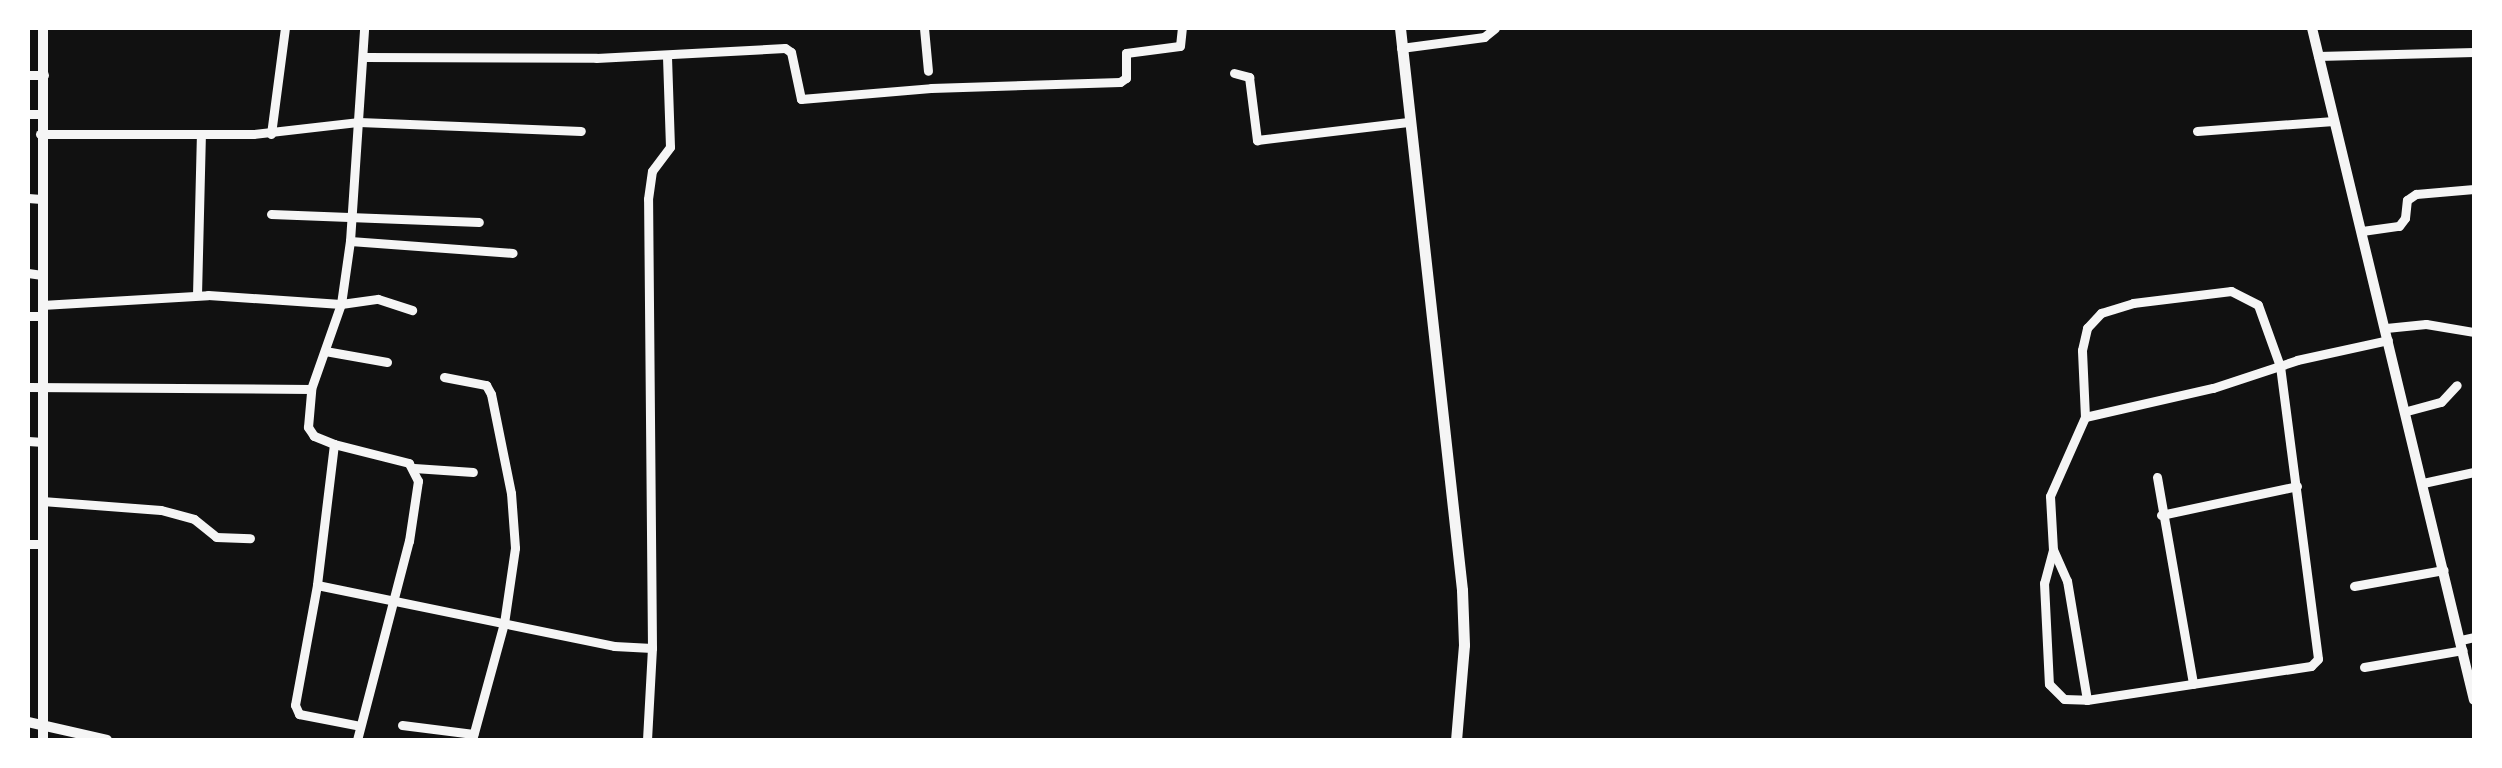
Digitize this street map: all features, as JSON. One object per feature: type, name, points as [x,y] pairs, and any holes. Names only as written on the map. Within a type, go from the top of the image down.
[{"type":"main road","points":[[1400,28],[1462,590],[1464,645],[1456,740]]},
{"type":"street","points":[[43,28],[43,740]]},
{"type":"street","points":[[270,134],[285,28]]},
{"type":"street","points":[[364,28],[350,241],[341,304],[311,389],[308,427],[314,436],[334,444],[414,468],[472,472]]},
{"type":"street","points":[[924,28],[928,71]]},
{"type":"street","points":[[364,56],[668,56],[787,49],[801,99],[964,86],[1123,81],[1126,53],[1180,46],[1182,28]]},
{"type":"street","points":[[1401,48],[1484,37],[1496,28]]},
{"type":"street","points":[[2312,28],[2474,700]]},
{"type":"street","points":[[2318,56],[2474,52]]},
{"type":"street","points":[[647,740],[652,648],[648,199],[652,171],[670,147],[668,56]]},
{"type":"street","points":[[1234,73],[1248,77],[1257,140],[1408,122]]},
{"type":"street","points":[[28,75],[44,76]]},
{"type":"street","points":[[28,114],[43,114]]},
{"type":"street","points":[[2196,131],[2334,121]]},
{"type":"street","points":[[40,134],[270,134],[359,122],[581,132]]},
{"type":"street","points":[[197,295],[202,136]]},
{"type":"street","points":[[2362,231],[2399,226],[2405,218],[2406,200],[2416,194],[2474,189]]},
{"type":"street","points":[[28,198],[41,198]]},
{"type":"street","points":[[271,214],[479,222]]},
{"type":"street","points":[[350,241],[513,252]]},
{"type":"street","points":[[28,272],[42,275]]},
{"type":"street","points":[[2231,291],[2244,294],[2266,318],[2280,366],[2318,659],[2310,666],[2087,700],[2064,699],[2048,684],[2044,582],[2053,550],[2050,496],[2085,418],[2082,350],[2087,328],[2114,307],[2231,291]]},
{"type":"street","points":[[28,316],[43,310],[197,295],[341,304],[378,299],[412,310]]},
{"type":"street","points":[[2085,418],[2213,388],[2426,324],[2474,332]]},
{"type":"street","points":[[325,351],[387,362]]},
{"type":"street","points":[[402,725],[472,737],[504,624],[515,548],[511,493],[491,394],[486,386],[444,377]]},
{"type":"street","points":[[2407,411],[2441,402],[2457,385]]},
{"type":"street","points":[[28,387],[311,389]]},
{"type":"street","points":[[28,441],[43,442]]},
{"type":"street","points":[[334,444],[318,585],[296,711],[360,726]]},
{"type":"street","points":[[356,740],[409,541],[418,482],[414,468]]},
{"type":"street","points":[[2423,483],[2474,472]]},
{"type":"street","points":[[2157,477],[2194,684]]},
{"type":"street","points":[[2161,514],[2297,486]]},
{"type":"street","points":[[42,501],[161,510],[194,519],[216,537],[250,538]]},
{"type":"street","points":[[28,544],[40,544]]},
{"type":"street","points":[[2053,550],[2068,581],[2087,700]]},
{"type":"street","points":[[2354,586],[2444,570]]},
{"type":"street","points":[[318,585],[614,646],[652,648]]},
{"type":"street","points":[[2364,668],[2462,645],[2474,637]]},
{"type":"street","points":[[28,722],[107,740]]}]
